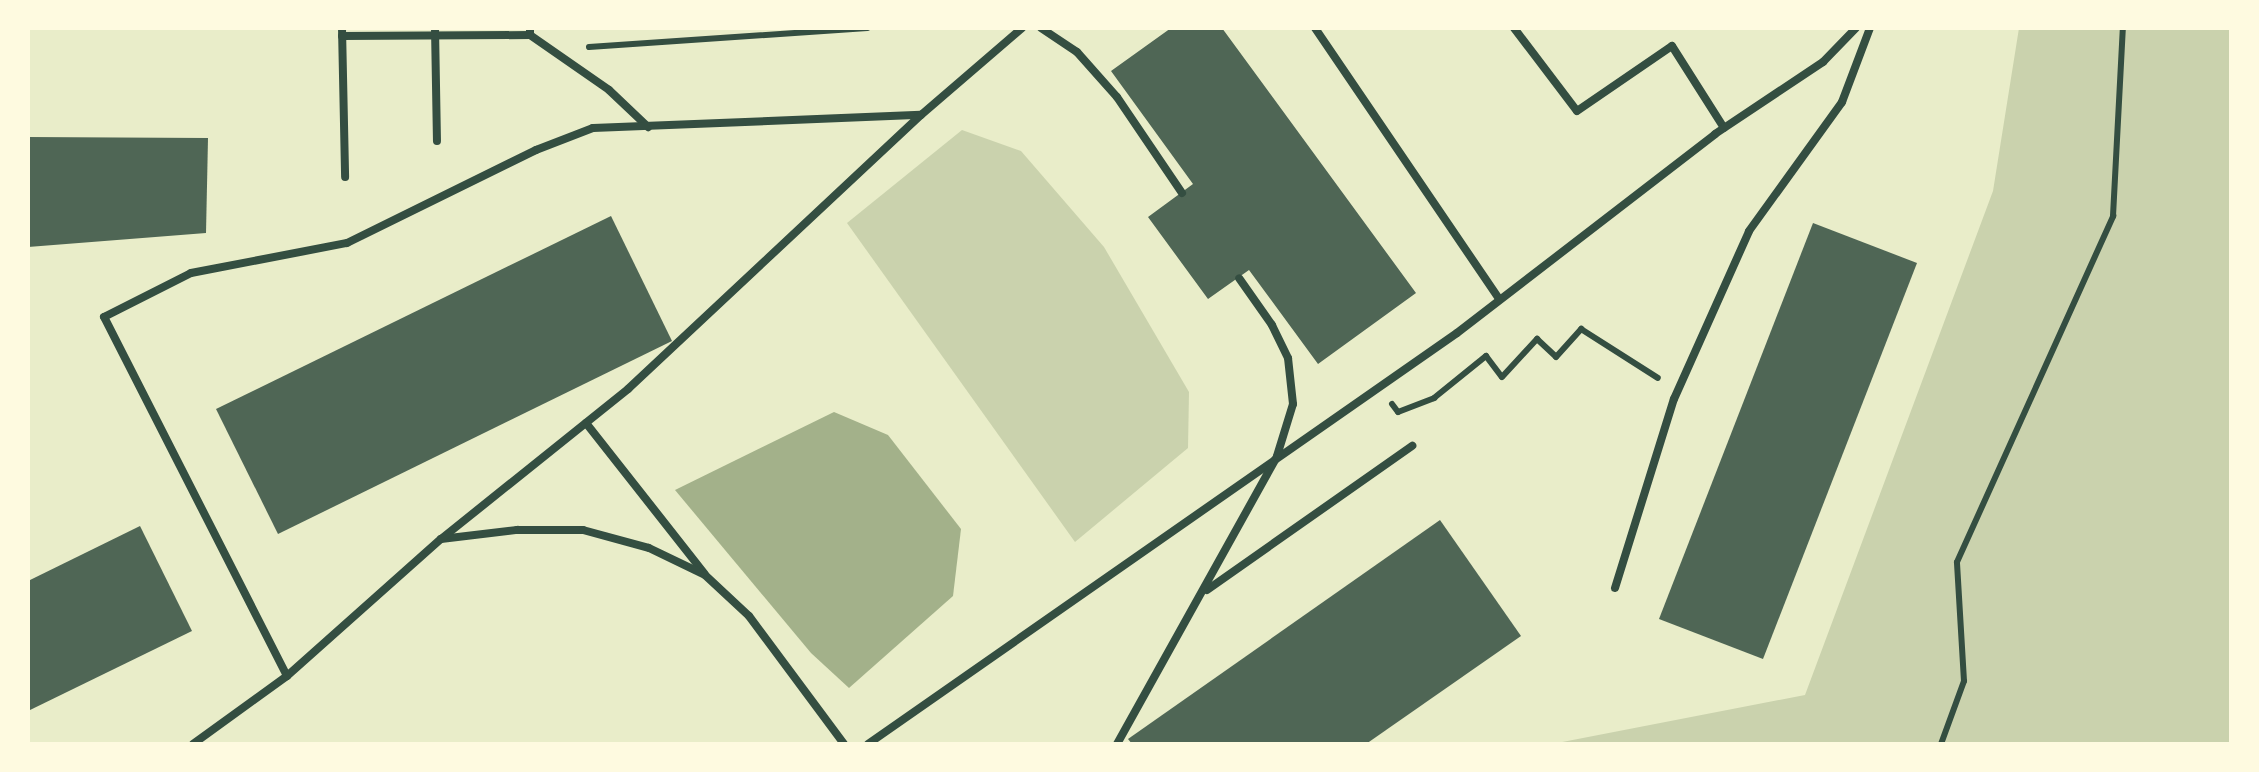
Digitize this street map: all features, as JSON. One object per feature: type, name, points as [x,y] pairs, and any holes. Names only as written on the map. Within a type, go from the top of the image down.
[{"type":"lane","points":[[193,744],[286,676],[441,539],[586,423],[1022,28]]},
{"type":"lane","points":[[1040,28],[1077,52],[1117,97],[1182,192]]},
{"type":"lane","points":[[1315,28],[1499,300]]},
{"type":"lane","points":[[1514,28],[1577,111],[1672,46],[1724,128]]},
{"type":"lane","points":[[868,744],[1246,483],[1277,456],[1499,300],[1724,128],[1823,62],[1856,28]]},
{"type":"lane","points":[[1616,588],[1678,389],[1749,231],[1842,102],[1870,28]]},
{"type":"lane","points":[[435,31],[436,140]]},
{"type":"lane","points":[[345,177],[342,32],[530,31],[548,50],[609,90],[648,126]]},
{"type":"lane","points":[[286,676],[104,318],[190,273],[348,243],[536,150],[593,128],[922,115]]},
{"type":"lane","points":[[1117,744],[1277,456],[1293,404],[1288,358],[1272,326],[1239,278]]},
{"type":"lane","points":[[586,423],[705,575],[749,616],[844,744]]},
{"type":"lane","points":[[1203,592],[1412,446]]},
{"type":"lane","points":[[441,539],[516,530],[583,530],[649,548],[705,575]]},
{"type":"path","points":[[548,50],[867,28]]},
{"type":"path","points":[[1941,744],[1964,681],[1957,562],[2113,216],[2123,28]]},
{"type":"path","points":[[1398,412],[1434,398],[1486,356],[1502,377],[1537,339],[1556,357],[1581,329],[1678,389]]},
{"type":"shaded area","points":[[2019,28],[2231,28],[2231,744],[1552,744],[1805,695],[1993,191]]},
{"type":"shaded area","points":[[962,130],[1021,151],[1104,247],[1189,392],[1188,448],[1075,542],[847,223]]},
{"type":"shaded area","points":[[834,412],[888,435],[961,529],[953,596],[849,688],[811,653],[675,490]]},
{"type":"building","points":[[1171,28],[1222,28],[1416,293],[1318,364],[1249,270],[1208,299],[1148,217],[1193,184],[1111,71]]},
{"type":"building","points":[[28,137],[208,138],[206,233],[28,247]]},
{"type":"building","points":[[611,216],[672,341],[278,534],[216,409]]},
{"type":"building","points":[[1813,223],[1917,263],[1763,659],[1659,619]]},
{"type":"building","points":[[1440,520],[1521,636],[1366,744],[1132,744],[1128,739]]},
{"type":"building","points":[[140,526],[192,631],[28,711],[28,581]]}]
